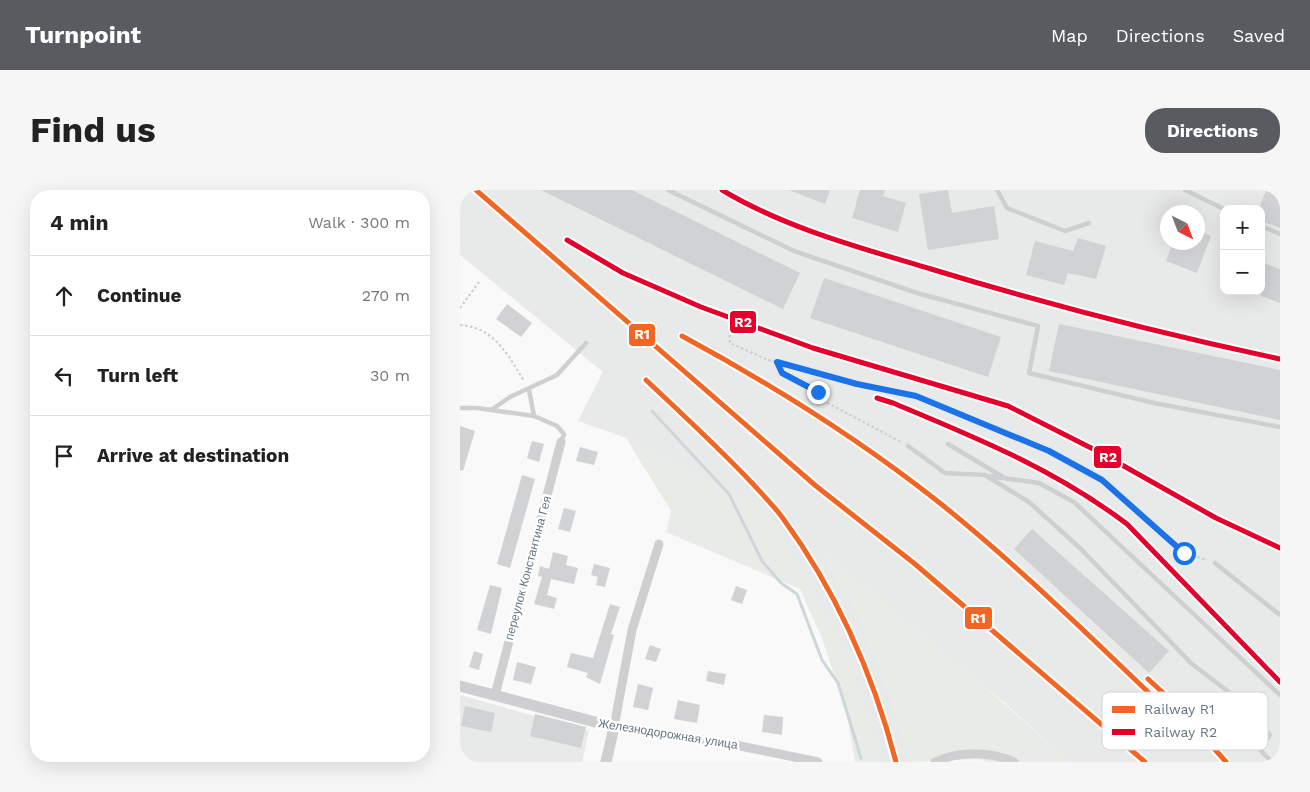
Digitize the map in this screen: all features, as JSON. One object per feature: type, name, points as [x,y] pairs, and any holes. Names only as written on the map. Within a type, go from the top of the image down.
[{"type":"street","name":"переулок Константина Гея","points":[[495,695],[561,442]]},
{"type":"street","points":[[606,762],[632,630],[659,544]]},
{"type":"street","name":"Железнодорожная улица","points":[[460,686],[614,728],[726,743],[818,762]]},
{"type":"street","points":[[935,762],[948,756],[972,753],[1005,758],[1014,762]]},
{"type":"lane","points":[[668,190],[794,251],[917,293],[1038,326],[1029,373],[1154,403],[1280,427]]},
{"type":"lane","points":[[997,190],[1006,208],[1064,232],[1089,223]]},
{"type":"lane","points":[[1185,190],[1220,207]]},
{"type":"lane","points":[[1265,228],[1280,234]]},
{"type":"lane","points":[[491,410],[510,397],[529,390],[557,375],[586,343]]},
{"type":"lane","points":[[529,390],[534,416]]},
{"type":"lane","points":[[460,408],[534,416],[558,426],[564,434],[561,442]]},
{"type":"lane","points":[[948,444],[1007,479]]},
{"type":"lane","points":[[908,446],[945,473],[1039,483],[1074,502],[1280,695]]},
{"type":"lane","points":[[985,476],[1029,502],[1080,548],[1192,664],[1229,692]]},
{"type":"lane","points":[[1215,563],[1280,615]]},
{"type":"lane","points":[[1260,750],[1272,762]]},
{"type":"path","points":[[460,308],[479,282]]},
{"type":"path","points":[[460,325],[474,326],[504,347],[529,390]]},
{"type":"path","points":[[729,330],[730,343],[777,362],[857,384],[916,396],[1049,451],[1102,480],[1184,553],[1215,563]]},
{"type":"path","points":[[777,362],[782,373],[818,392],[824,401],[908,446]]},
{"type":"shaded area","points":[[460,190],[1280,190],[1280,762],[1069,762],[1005,703],[823,554],[858,613],[892,697],[911,762],[883,762],[809,581],[627,438],[578,421],[603,372],[460,255]]},
{"type":"shaded area","points":[[626,438],[765,507],[809,581],[849,657],[883,762],[855,762],[847,714],[823,641],[800,589],[666,532],[671,511]]},
{"type":"shaded area","points":[[822,552],[947,654],[1069,762],[989,762],[977,759],[911,762],[892,697],[858,613]]},
{"type":"shaded area","points":[[460,695],[589,731],[582,762],[460,762]]},
{"type":"building","points":[[541,190],[632,190],[800,273],[783,309]]},
{"type":"building","points":[[789,190],[830,190],[825,204]]},
{"type":"building","points":[[860,190],[885,190],[883,196],[906,203],[898,232],[852,218]]},
{"type":"building","points":[[948,190],[952,213],[994,206],[999,239],[928,250],[919,194]]},
{"type":"building","points":[[1266,190],[1280,190],[1280,228],[1265,222],[1265,205],[1260,205]]},
{"type":"building","points":[[1205,233],[1211,236],[1197,273],[1166,261],[1170,250],[1205,250]]},
{"type":"building","points":[[1078,238],[1106,246],[1096,279],[1068,273],[1064,285],[1026,275],[1035,241],[1073,251]]},
{"type":"building","points":[[1265,263],[1280,269],[1280,303],[1261,296],[1265,295]]},
{"type":"building","points":[[824,278],[1001,337],[988,377],[810,318]]},
{"type":"building","points":[[507,304],[532,323],[521,337],[496,319]]},
{"type":"building","points":[[1059,324],[1280,370],[1280,420],[1049,371]]},
{"type":"building","points":[[460,426],[475,431],[463,471],[460,470]]},
{"type":"building","points":[[532,441],[544,444],[539,462],[527,458]]},
{"type":"building","points":[[580,447],[598,452],[594,465],[576,461]]},
{"type":"building","points":[[522,475],[535,479],[510,568],[497,564]]},
{"type":"building","points":[[564,508],[576,511],[570,532],[558,529]]},
{"type":"building","points":[[1032,529],[1169,651],[1149,673],[1014,549]]},
{"type":"building","points":[[553,552],[568,556],[566,565],[578,568],[574,584],[551,579],[547,595],[557,598],[554,609],[534,604],[542,577],[538,576],[540,566],[549,569]]},
{"type":"building","points":[[594,564],[610,568],[605,587],[596,585],[598,577],[591,575]]},
{"type":"building","points":[[490,585],[502,588],[491,634],[477,630]]},
{"type":"building","points":[[736,586],[747,590],[742,604],[731,600]]},
{"type":"building","points":[[610,604],[620,607],[611,634],[614,635],[600,684],[586,677],[588,673],[567,667],[571,653],[593,658]]},
{"type":"building","points":[[650,645],[661,649],[656,662],[645,659]]},
{"type":"building","points":[[474,651],[483,654],[479,670],[469,667]]},
{"type":"building","points":[[517,662],[536,667],[531,684],[513,680]]},
{"type":"building","points":[[708,671],[726,674],[724,685],[706,681]]},
{"type":"building","points":[[638,684],[653,688],[648,710],[633,707]]},
{"type":"building","points":[[678,700],[700,705],[697,723],[674,719]]},
{"type":"building","points":[[465,706],[495,713],[491,732],[461,726]]},
{"type":"building","points":[[535,714],[586,727],[581,748],[530,736]]},
{"type":"building","points":[[764,715],[783,717],[782,735],[762,732]]},
{"type":"waterway","points":[[652,411],[729,494],[762,561],[781,583],[797,594],[822,660],[838,683],[861,758]]},
{"type":"rail line","name":"R1","points":[[476,190],[816,486],[915,564],[1102,725]]},
{"type":"rail line","name":"R2","points":[[722,190],[797,226],[878,253],[1104,318],[1280,359]]},
{"type":"rail line","name":"R2","points":[[567,240],[623,273],[701,307],[813,348],[1008,406],[1099,452],[1216,518],[1280,548]]},
{"type":"rail line","name":"R1","points":[[682,336],[812,412],[906,477],[996,550],[1148,692]]},
{"type":"rail line","name":"R1","points":[[646,380],[752,483],[779,513],[802,545],[820,574],[851,634],[876,697],[896,762]]},
{"type":"rail line","name":"R2","points":[[877,398],[985,442],[1043,471],[1099,504],[1127,524],[1280,682]]},
{"type":"rail line","name":"R1","points":[[1148,679],[1162,692]]},
{"type":"rail line","name":"R1","points":[[1131,750],[1145,762]]},
{"type":"rail line","name":"R1","points":[[1215,750],[1226,762]]},
{"type":"route","points":[[818,392],[782,373],[777,362],[857,384],[916,396],[1049,451],[1102,480],[1184,553]]}]
